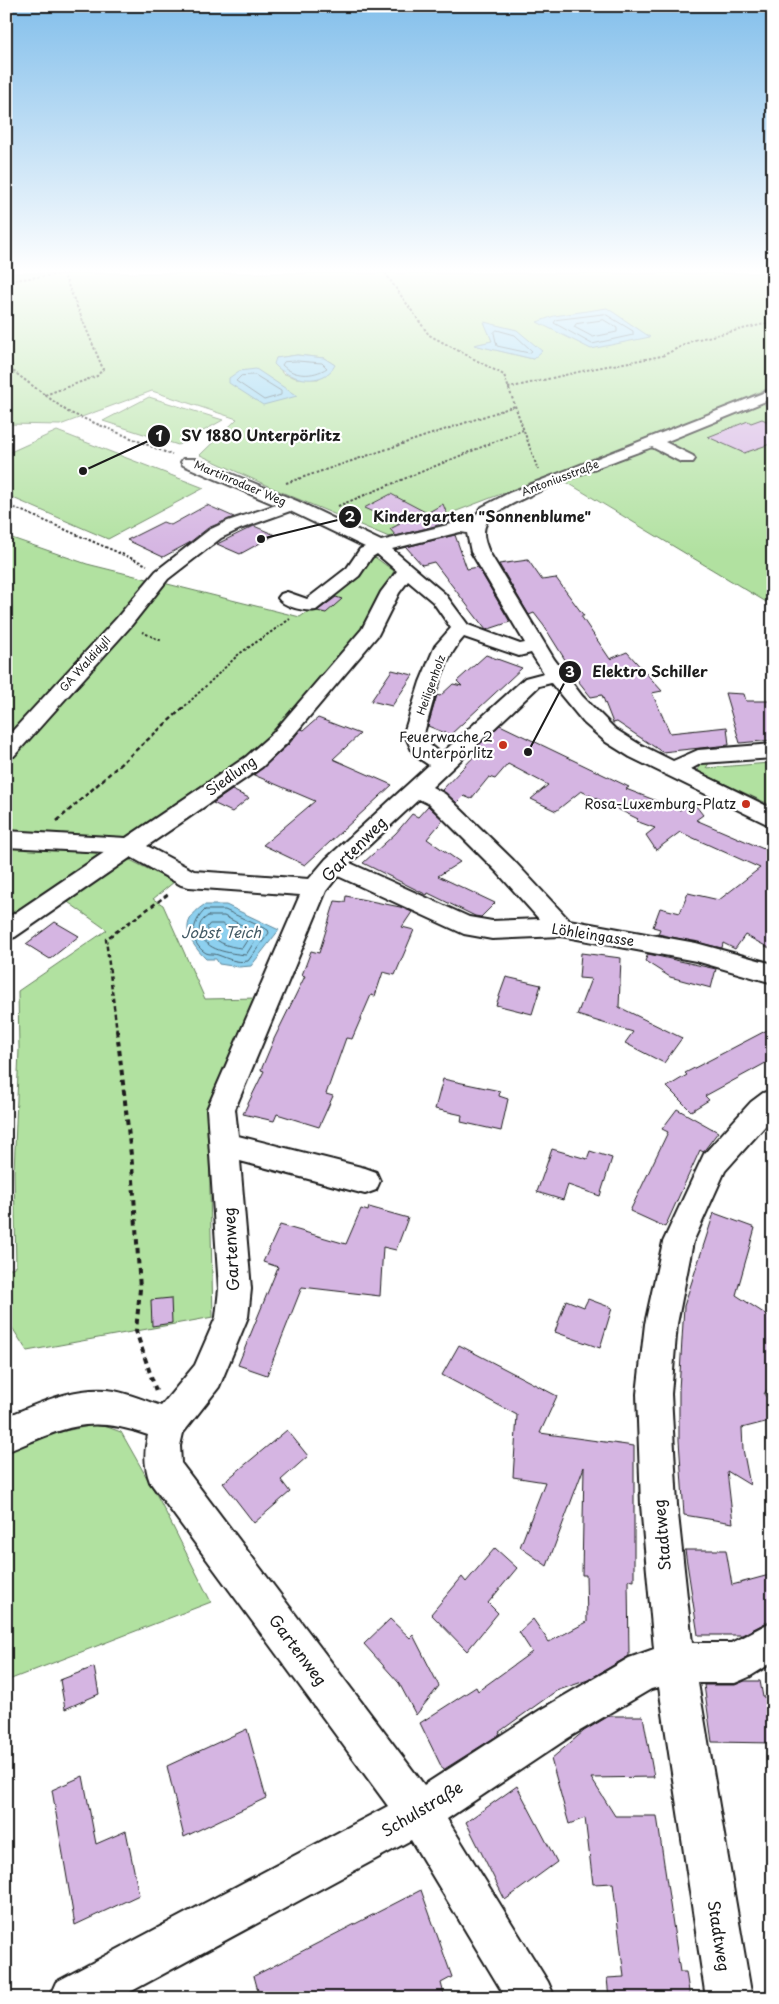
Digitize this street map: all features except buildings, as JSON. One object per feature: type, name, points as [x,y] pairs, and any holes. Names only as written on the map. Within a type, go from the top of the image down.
[{"type":"street","name":"Antoniusstraße","points":[[475,528],[486,513],[498,504],[773,393]]},
{"type":"street","points":[[652,441],[687,459]]},
{"type":"street","name":"Martinrodaer Weg","points":[[189,462],[291,504],[379,547]]},
{"type":"street","name":"Martinrodaer Weg","points":[[162,575],[215,534],[234,524],[291,504]]},
{"type":"street","points":[[287,598],[309,606],[353,572],[366,553],[379,547],[460,527],[475,528],[474,542],[480,552],[537,646],[557,676],[591,720],[604,731],[638,752],[773,818]]},
{"type":"street","points":[[379,547],[439,598],[461,629],[519,650],[537,646]]},
{"type":"street","name":"Siedlung","points":[[6,931],[254,762],[280,738],[371,631],[390,592],[407,570]]},
{"type":"street","name":"GA Waldidyll","points":[[6,751],[123,623],[162,575]]},
{"type":"street","name":"Heiligenholz","points":[[442,765],[422,750],[414,733],[430,682],[445,646],[461,629]]},
{"type":"street","name":"Gartenweg","points":[[532,1998],[420,1813],[163,1469],[163,1446],[168,1425],[207,1376],[232,1317],[235,1290],[221,1109],[324,876],[532,682],[557,676]]},
{"type":"street","points":[[682,773],[698,757],[773,751]]},
{"type":"street","points":[[417,788],[437,800],[505,866],[562,927]]},
{"type":"street","points":[[6,838],[129,846],[189,879],[324,876]]},
{"type":"street","name":"Löhleingasse","points":[[324,876],[464,925],[492,930],[562,927],[696,952],[773,974]]},
{"type":"street","name":"Stadtweg","points":[[729,1998],[675,1663],[659,1505],[655,1403],[661,1324],[678,1242],[714,1163],[761,1110],[773,1101]]},
{"type":"street","points":[[224,1144],[365,1181]]},
{"type":"street","points":[[6,1435],[48,1417],[88,1408],[111,1407],[168,1425]]},
{"type":"street","name":"Schulstraße","points":[[72,1998],[420,1813],[554,1724],[644,1672],[675,1663],[735,1663],[773,1640]]},
{"type":"path","points":[[7,367],[68,412],[189,462]]},
{"type":"path","points":[[44,395],[97,376],[103,369],[102,367]]},
{"type":"path","points":[[488,367],[504,375],[543,485]]},
{"type":"path","points":[[508,388],[605,367]]},
{"type":"path","points":[[262,492],[515,406]]},
{"type":"path","points":[[337,506],[523,430]]},
{"type":"path","points":[[6,504],[139,560]]},
{"type":"path","points":[[36,840],[168,722],[239,654],[309,606]]},
{"type":"path","points":[[155,904],[106,939],[132,1164],[140,1289],[136,1331],[168,1425]]},
{"type":"green space","points":[[6,367],[279,367],[282,373],[296,378],[318,379],[333,367],[773,367],[773,386],[750,396],[773,409],[773,606],[553,474],[389,537],[279,491],[200,455],[237,419],[152,391],[60,425],[6,424]]},
{"type":"green space","points":[[149,397],[223,420],[178,445],[103,421]]},
{"type":"green space","points":[[57,431],[204,488],[108,539],[6,495],[6,454]]},
{"type":"green space","points":[[6,536],[87,564],[300,617],[338,590],[372,555],[394,571],[360,631],[269,737],[241,760],[6,921]]},
{"type":"green space","points":[[711,760],[706,768],[773,764],[773,806],[699,772],[698,768],[703,761]]},
{"type":"green space","points":[[130,860],[174,882],[153,899],[163,905],[205,999],[257,998],[208,1106],[213,1317],[27,1351],[6,1318],[6,1271],[16,1266],[14,1172],[19,1049],[18,991],[107,930],[65,900],[119,862]]},
{"type":"green space","points":[[99,1424],[121,1432],[160,1501],[211,1602],[6,1681],[6,1446],[16,1441]]},
{"type":"water","points":[[277,367],[334,367],[323,377],[315,379],[297,378]]},
{"type":"water","points":[[256,369],[297,396],[263,405],[229,383],[229,378],[239,371]]},
{"type":"water","name":"Jobst Teich","points":[[204,905],[226,905],[279,930],[251,966],[239,967],[219,964],[216,959],[206,959],[199,952],[188,931],[191,918]]},
{"type":"place","name":"SV 1880 Unterpörlitz","points":[[83,471]]},
{"type":"place","name":"Kindergarten \"Sonnenblume\"","points":[[261,539]]},
{"type":"place","name":"Feuerwache 2 Unterpörlitz","points":[[503,745]]},
{"type":"place","name":"Elektro Schiller","points":[[528,752]]},
{"type":"place","name":"Rosa-Luxemburg-Platz","points":[[746,804]]}]
